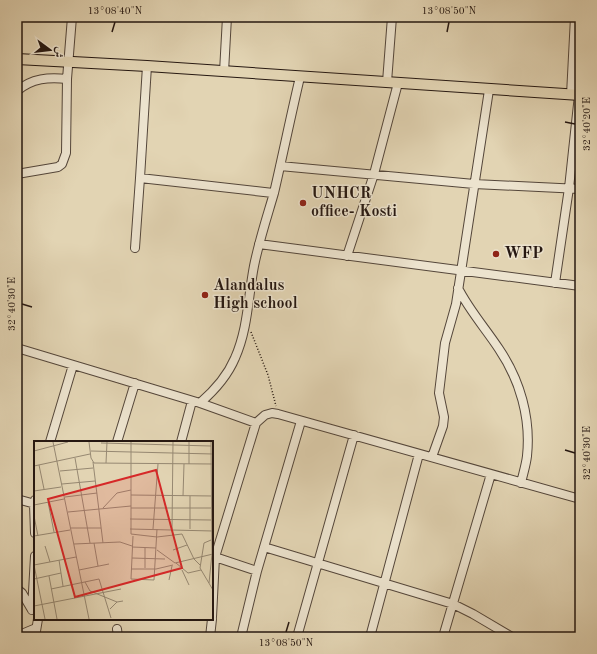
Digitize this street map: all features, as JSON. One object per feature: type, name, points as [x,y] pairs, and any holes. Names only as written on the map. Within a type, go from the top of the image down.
[{"type":"main road","points":[[17,59],[147,66],[576,95]]},
{"type":"street","points":[[17,174],[58,167],[62,164],[65,158],[67,79],[72,17]]},
{"type":"street","points":[[224,72],[227,17]]},
{"type":"street","points":[[346,256],[374,174],[392,82],[392,17]]},
{"type":"street","points":[[555,283],[569,188],[576,95],[575,17]]},
{"type":"street","points":[[135,248],[147,66]]},
{"type":"street","points":[[181,441],[196,402],[219,385],[230,368],[241,341],[259,244],[280,166],[300,77]]},
{"type":"street","points":[[17,91],[28,83],[40,79],[67,79]]},
{"type":"street","points":[[432,457],[443,426],[444,417],[439,393],[440,376],[445,343],[456,304],[489,90]]},
{"type":"street","points":[[280,166],[474,184],[580,189]]},
{"type":"street","points":[[140,178],[273,193]]},
{"type":"street","points":[[259,244],[580,286]]},
{"type":"street","points":[[458,287],[467,304],[500,350],[510,367],[520,391],[526,418],[528,438],[527,457],[521,483]]},
{"type":"street","points":[[17,348],[196,402],[256,423]]},
{"type":"street","points":[[52,441],[73,365]]},
{"type":"street","points":[[117,441],[135,383]]},
{"type":"street","points":[[213,587],[214,556],[256,423],[265,415],[272,413],[580,499]]},
{"type":"street","points":[[240,637],[257,571],[301,421]]},
{"type":"street","points":[[297,637],[354,435]]},
{"type":"street","points":[[370,637],[419,454]]},
{"type":"street","points":[[443,637],[491,474]]},
{"type":"street","points":[[17,499],[34,503]]},
{"type":"street","points":[[264,547],[453,604],[512,637]]},
{"type":"street","points":[[214,556],[257,571]]},
{"type":"street","points":[[17,589],[22,593],[34,612]]},
{"type":"street","points":[[35,637],[38,620]]},
{"type":"street","points":[[210,637],[212,620]]},
{"type":"street","points":[[17,636],[36,628]]},
{"type":"path","points":[[246,320],[268,375],[278,414]]},
{"type":"place","name":"UNHCR office- Kosti","points":[[303,203]]},
{"type":"place","name":"WFP","points":[[496,254]]},
{"type":"place","name":"Alandalus High school","points":[[205,295]]}]
